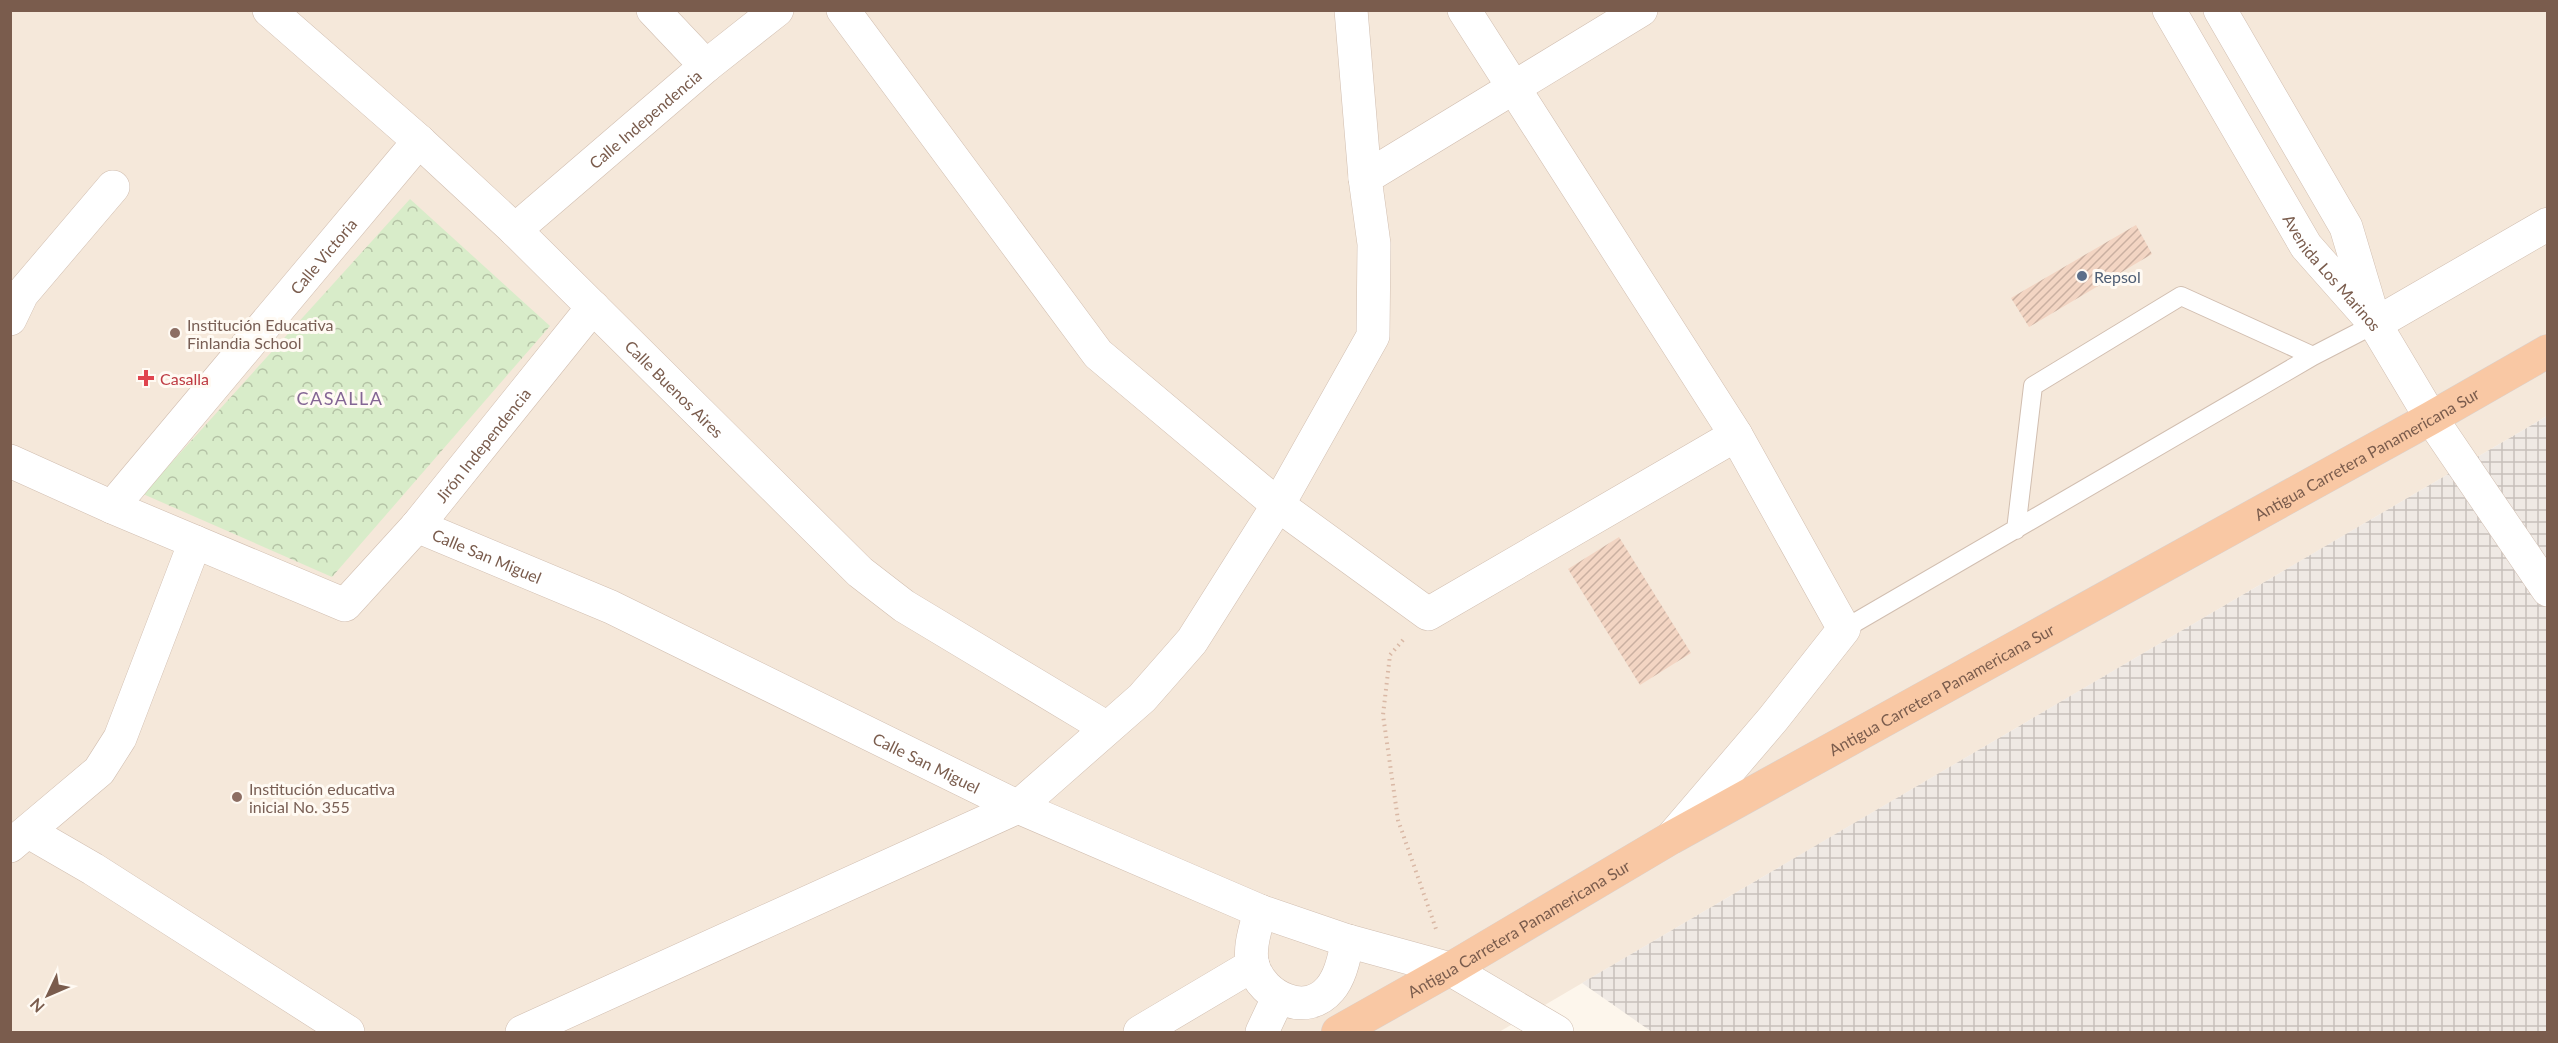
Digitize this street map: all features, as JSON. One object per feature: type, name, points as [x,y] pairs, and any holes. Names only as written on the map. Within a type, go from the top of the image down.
[{"type":"highway","name":"Antigua Carretera Panamericana Sur","points":[[1338,1032],[1450,969],[1671,838],[2431,418],[2547,351]]},
{"type":"street","name":"Calle Buenos Aires","points":[[269,10],[419,141],[515,230],[860,572],[904,606],[1107,728]]},
{"type":"street","points":[[653,10],[706,66]]},
{"type":"street","name":"Calle Independencia","points":[[515,230],[706,66],[777,10]]},
{"type":"street","points":[[843,10],[1098,354],[1278,505],[1428,614],[1736,435]]},
{"type":"street","points":[[522,1032],[1018,807],[1142,698],[1192,641],[1278,505],[1373,336],[1374,244],[1365,178],[1351,10]]},
{"type":"street","points":[[1464,10],[1736,435],[1845,629],[1773,719],[1671,838]]},
{"type":"street","points":[[1365,178],[1641,10]]},
{"type":"street","name":"Avenida Los Marinos","points":[[2169,10],[2306,246],[2375,324]]},
{"type":"street","name":"Avenida Los Marinos","points":[[2220,10],[2346,227],[2375,324]]},
{"type":"street","name":"Calle Victoria","points":[[112,507],[419,141]]},
{"type":"street","points":[[10,319],[22,294],[113,187]]},
{"type":"street","points":[[2547,224],[2375,324],[2431,418],[2547,590]]},
{"type":"street","name":"Jirón Independencia","points":[[195,542],[345,605],[417,526],[594,307]]},
{"type":"street","points":[[10,461],[195,542],[120,738],[99,771],[20,839],[93,869],[348,1032]]},
{"type":"street","name":"Calle San Miguel","points":[[417,526],[612,607],[1018,807],[1260,911],[1348,941],[1450,969],[1557,1032]]},
{"type":"street","points":[[1260,911],[1252,950],[1253,965],[1267,989],[1278,998],[1291,1002],[1305,1002],[1319,998],[1330,990],[1339,975],[1348,941]]},
{"type":"street","points":[[1140,1032],[1253,965]]},
{"type":"street","points":[[1262,1032],[1278,998]]},
{"type":"lane","points":[[2016,530],[2033,386],[2181,296],[2313,356]]},
{"type":"lane","points":[[1845,629],[2313,356],[2375,324]]},
{"type":"path","points":[[1428,614],[1390,655],[1383,715],[1398,820],[1450,969]]},
{"type":"shaded area","points":[[10,11],[2547,11],[2547,416],[1499,1032],[11,1032]]},
{"type":"shaded area","points":[[2547,416],[2547,1032],[1652,1032],[1582,983]]},
{"type":"green space","points":[[410,199],[550,326],[332,577],[143,494]]},
{"type":"building","name":"Repsol","points":[[2136,225],[2152,254],[2029,327],[2011,298]]},
{"type":"building","points":[[1619,537],[1691,653],[1640,685],[1568,569]]},
{"type":"place","name":"Repsol","points":[[2082,276]]},
{"type":"place","name":"Institución Educativa Finlandia School","points":[[175,333]]},
{"type":"place","name":"Casalla","points":[[146,378]]},
{"type":"place","name":"Institución educativa inicial No. 355","points":[[237,797]]},
{"type":"district","name":"CASALLA","points":[[340,398]]}]
